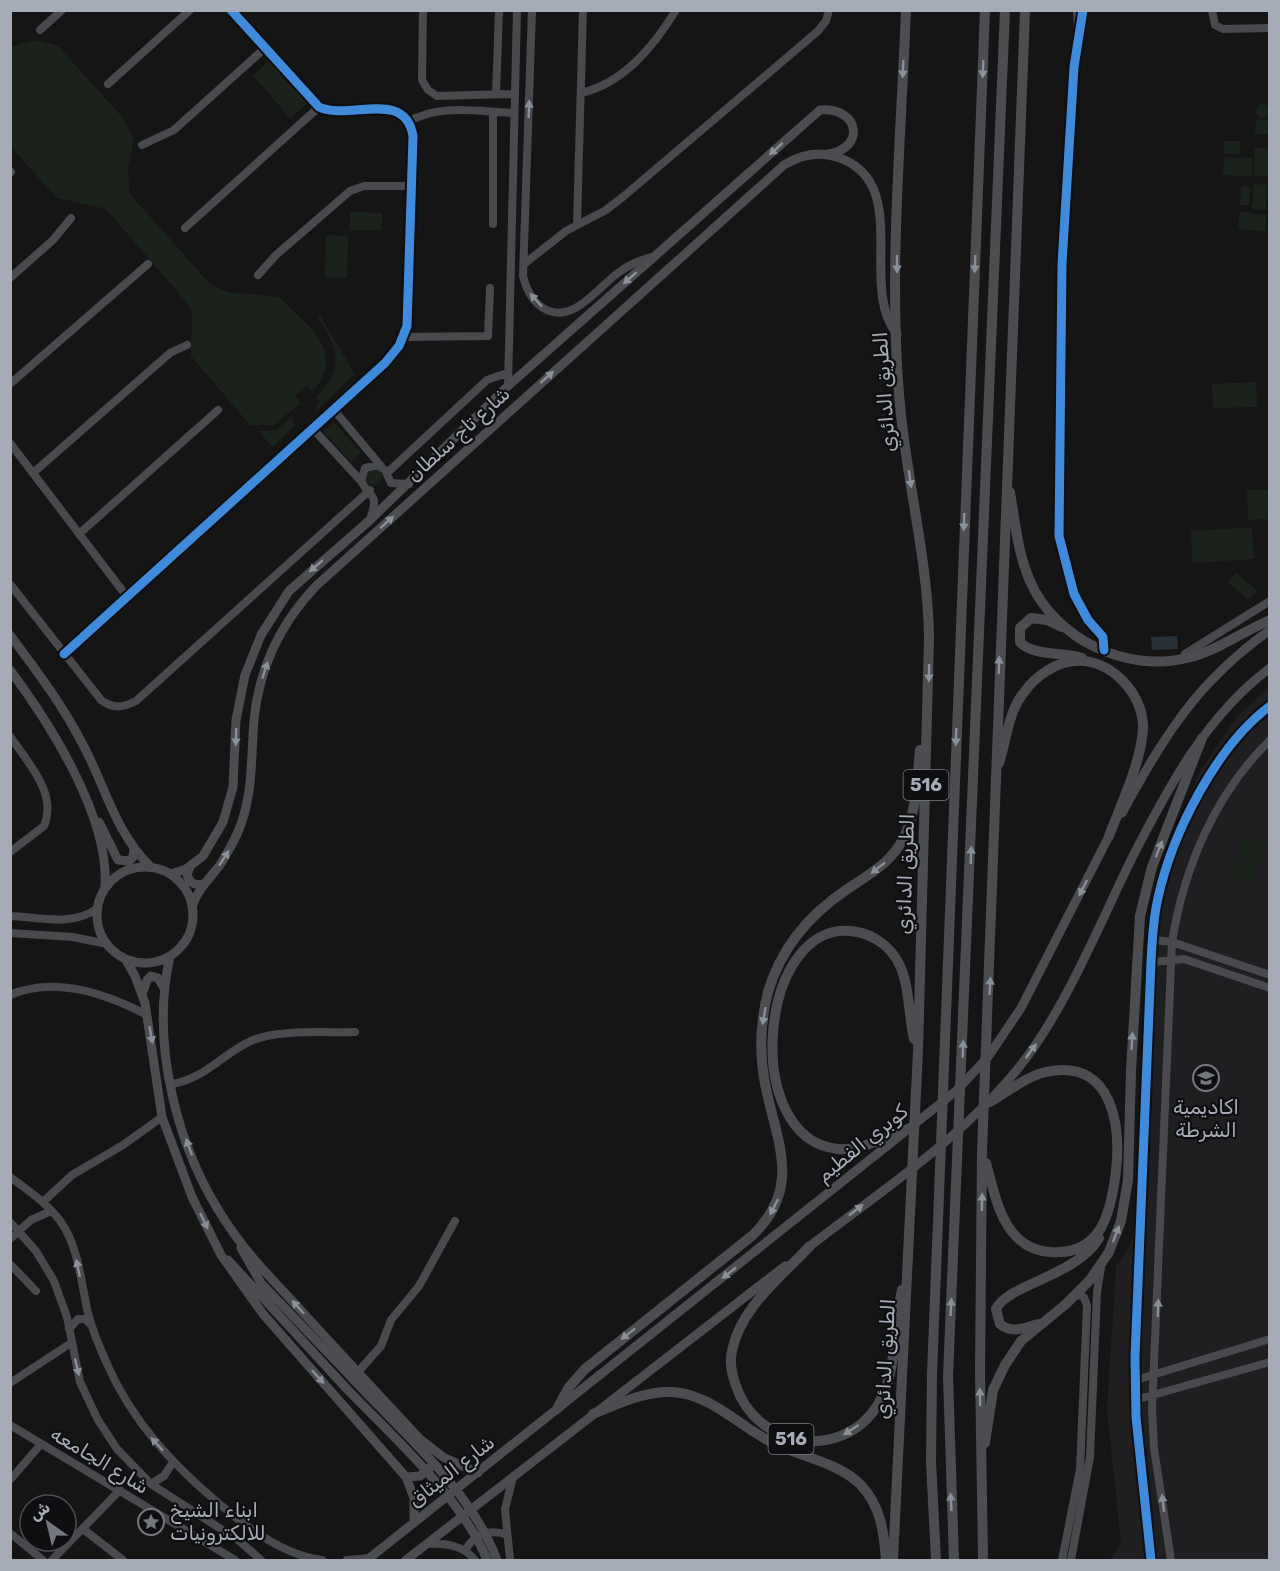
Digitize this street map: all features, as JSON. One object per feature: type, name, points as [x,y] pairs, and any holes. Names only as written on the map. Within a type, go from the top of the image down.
[{"type":"highway","name":"الطريق الدائري","points":[[892,1560],[918,1051],[928,718],[928,600],[900,404],[897,334],[897,240],[906,10]]},
{"type":"highway","name":"516","points":[[936,1560],[931,1462],[932,1375],[985,10]]},
{"type":"highway","name":"516","points":[[954,1560],[948,1376],[1005,10]]},
{"type":"highway","points":[[983,1560],[980,1455],[982,1151],[993,924],[995,775],[1025,10]]},
{"type":"highway","points":[[1006,473],[1025,568],[1038,596],[1065,628]]},
{"type":"highway","points":[[1109,836],[1141,746],[1143,726],[1140,708],[1131,690],[1110,671],[1067,654],[1033,651],[1025,648],[1018,635],[1024,622],[1031,618],[1047,620],[1104,650],[1131,659],[1166,661],[1204,654],[1269,620]]},
{"type":"highway","points":[[995,775],[1014,710],[1024,692],[1037,678],[1055,667],[1074,661],[1092,662]]},
{"type":"highway","name":"516","points":[[557,1409],[568,1388],[585,1369],[753,1235],[773,1210],[782,1185],[783,1161],[764,1079],[761,1042],[772,980],[786,950],[807,922],[831,900],[890,858],[903,839],[912,816],[922,739],[928,718]]},
{"type":"highway","points":[[980,1455],[986,1438],[993,1390],[999,1376],[1021,1341],[1077,1294],[1101,1265],[1121,1221],[1128,1180],[1131,1071],[1140,916],[1152,867],[1202,738]]},
{"type":"highway","name":"516","points":[[908,1129],[861,1147],[828,1147],[799,1131],[783,1102],[773,1064],[773,1041],[780,996],[798,956],[816,939],[828,934],[853,931],[865,934],[882,943],[895,957],[904,980],[918,1051]]},
{"type":"highway","points":[[987,1104],[1042,1073],[1065,1071],[1087,1077],[1104,1092],[1110,1101],[1117,1131],[1113,1199],[1105,1224],[1095,1244],[1084,1256],[1057,1273],[1004,1298],[996,1309],[999,1324],[1008,1329],[1021,1329],[1043,1323]]},
{"type":"highway","points":[[982,1151],[1004,1220],[1016,1238],[1029,1247],[1054,1253],[1075,1249],[1088,1242],[1105,1224]]},
{"type":"highway","name":"516","points":[[810,1246],[753,1308],[740,1328],[732,1351],[732,1374],[747,1408],[765,1427],[797,1441],[818,1442],[839,1437],[858,1426],[876,1407],[889,1371],[898,1308],[909,1261]]},
{"type":"highway","name":"516","points":[[593,1414],[646,1394],[658,1393],[681,1393],[713,1405],[768,1441],[835,1468],[859,1483],[872,1500],[881,1520],[886,1560]]},
{"type":"main road","name":"شارع تاج سلطان","points":[[171,874],[190,867],[203,856],[213,841],[230,800],[238,705],[250,662],[261,635],[281,601],[298,582],[409,484],[507,386],[820,110],[840,111],[848,116],[853,128],[853,136],[846,147],[827,154],[804,156],[784,165],[300,603],[279,634],[262,678],[254,721],[250,789],[243,820],[225,856],[205,883],[192,906]]},
{"type":"main road","points":[[827,154],[848,162],[865,176],[873,189],[882,221],[882,300],[886,318],[897,334]]},
{"type":"main road","name":"كوبري الفطيم","points":[[557,1409],[956,1091],[988,1057],[1021,1008],[1109,836],[1161,745],[1194,697],[1217,672],[1269,630]]},
{"type":"main road","points":[[10,635],[45,682],[82,742],[121,829],[134,849],[151,867],[171,874],[185,888],[192,906],[189,934],[170,956],[164,988],[165,1035],[171,1084],[185,1136],[203,1181],[238,1240],[245,1259],[261,1283],[435,1451],[478,1473]]},
{"type":"main road","points":[[406,1560],[955,1133],[987,1104],[1020,1066],[1047,1028],[1170,785],[1202,738],[1236,698],[1269,668]]},
{"type":"main road","points":[[10,670],[45,721],[92,813],[104,848],[105,888],[98,908],[98,927],[107,944],[126,960],[142,994],[162,1117],[192,1197],[221,1255],[262,1314],[405,1477],[414,1498],[414,1522]]},
{"type":"main road","points":[[92,813],[108,834],[118,860],[129,861],[133,857],[134,849]]},
{"type":"main road","points":[[105,888],[125,871],[151,867]]},
{"type":"main road","points":[[190,867],[188,874],[191,882],[205,883]]},
{"type":"main road","points":[[126,960],[149,963],[170,956]]},
{"type":"main road","points":[[142,994],[151,976],[158,978],[164,988]]},
{"type":"main road","points":[[221,1255],[236,1267],[265,1303],[454,1504],[470,1526],[487,1560]]},
{"type":"main road","points":[[356,1376],[460,1495],[481,1524],[497,1560]]},
{"type":"main road","name":"شارع الميثاق","points":[[369,1559],[557,1409]]},
{"type":"main road","points":[[405,1477],[415,1478],[428,1471],[433,1464],[435,1451]]},
{"type":"street","points":[[40,30],[62,10]]},
{"type":"street","points":[[108,84],[190,10]]},
{"type":"street","points":[[64,654],[393,355],[404,336],[413,136],[408,122],[398,112],[384,108],[339,113],[319,107],[231,10]]},
{"type":"street","points":[[423,10],[422,80],[428,90],[437,96],[514,94]]},
{"type":"street","points":[[496,95],[499,10]]},
{"type":"street","points":[[507,386],[517,10]]},
{"type":"street","points":[[532,10],[525,284],[533,299],[544,309],[562,313],[579,307],[625,268],[656,255]]},
{"type":"street","points":[[578,224],[582,10]]},
{"type":"street","points":[[581,93],[599,87],[623,73],[655,40],[676,10]]},
{"type":"street","points":[[524,264],[578,224],[606,210],[633,188],[824,25],[830,10]]},
{"type":"street","points":[[1077,10],[1078,32],[1062,264],[1059,536],[1074,594],[1088,620],[1103,637],[1104,650]]},
{"type":"street","points":[[1078,32],[1083,10]]},
{"type":"street","points":[[1212,10],[1215,25],[1223,29],[1269,28]]},
{"type":"street","points":[[142,145],[174,130],[264,49]]},
{"type":"street","points":[[185,228],[319,107]]},
{"type":"street","points":[[408,122],[423,114],[436,111],[514,113]]},
{"type":"street","points":[[493,112],[493,224]]},
{"type":"street","points":[[258,275],[276,255],[350,191],[364,186],[411,186]]},
{"type":"street","points":[[10,278],[53,240],[71,218]]},
{"type":"street","points":[[10,384],[148,264]]},
{"type":"street","points":[[404,336],[488,336],[490,288]]},
{"type":"street","points":[[33,473],[170,353],[187,345]]},
{"type":"street","points":[[387,473],[487,380],[507,373]]},
{"type":"street","points":[[79,534],[218,410]]},
{"type":"street","points":[[334,410],[372,452],[387,473],[391,483],[409,484]]},
{"type":"street","points":[[313,429],[370,490],[374,501],[370,520]]},
{"type":"street","points":[[10,443],[128,598]]},
{"type":"street","points":[[361,481],[365,468],[371,464],[381,466]]},
{"type":"street","points":[[10,584],[64,654],[108,705],[121,707],[136,701],[370,490]]},
{"type":"street","points":[[1166,661],[1201,646],[1269,601]]},
{"type":"street","points":[[1151,1560],[1143,1499],[1136,1380],[1151,962],[1158,898],[1176,842],[1202,787],[1229,749],[1269,706]]},
{"type":"street","points":[[10,736],[44,788],[48,800],[44,826],[10,852]]},
{"type":"street","points":[[1171,1560],[1154,1448],[1153,1395],[1172,942],[1182,892],[1207,828],[1235,781],[1269,740]]},
{"type":"street","points":[[10,916],[77,919],[98,908]]},
{"type":"street","points":[[42,935],[43,918]]},
{"type":"street","points":[[10,933],[107,944]]},
{"type":"street","points":[[1153,940],[1172,942],[1269,975]]},
{"type":"street","points":[[1151,962],[1184,959],[1269,988]]},
{"type":"street","points":[[10,995],[43,987],[70,989],[110,998],[147,1015]]},
{"type":"street","points":[[171,1084],[196,1077],[243,1045],[257,1039],[278,1035],[356,1032]]},
{"type":"street","points":[[43,1202],[72,1175],[123,1145],[162,1117]]},
{"type":"street","points":[[10,1177],[43,1202],[61,1223],[75,1251],[91,1324],[107,1364],[129,1407],[173,1462],[229,1512],[297,1557],[322,1560]]},
{"type":"street","points":[[10,1239],[32,1220],[51,1210]]},
{"type":"street","points":[[356,1376],[381,1346],[391,1320],[414,1294],[455,1221]]},
{"type":"street","points":[[10,1222],[20,1232],[54,1281],[69,1329],[80,1382],[98,1420],[122,1455],[151,1484],[238,1540],[261,1560]]},
{"type":"street","points":[[10,1264],[36,1292]]},
{"type":"street","points":[[1062,1560],[1080,1469],[1091,1334],[1101,1265]]},
{"type":"street","points":[[1071,1560],[1090,1457],[1091,1334],[1087,1303],[1084,1297],[1077,1294]]},
{"type":"street","points":[[69,1329],[78,1319],[85,1319],[91,1324]]},
{"type":"street","points":[[1136,1380],[1269,1339]]},
{"type":"street","points":[[10,1383],[71,1342]]},
{"type":"street","points":[[1136,1400],[1269,1362]]},
{"type":"street","name":"شارع الجامعه","points":[[10,1425],[235,1560]]},
{"type":"street","points":[[10,1480],[40,1444]]},
{"type":"street","points":[[151,1484],[164,1476],[173,1462]]},
{"type":"street","points":[[510,1560],[505,1502],[514,1475]]},
{"type":"street","points":[[52,1560],[120,1490]]},
{"type":"street","points":[[83,1529],[123,1560]]},
{"type":"street","points":[[465,1551],[481,1534],[497,1532],[507,1535]]},
{"type":"street","points":[[10,1533],[43,1560]]},
{"type":"street","points":[[427,1544],[448,1544],[465,1551],[475,1560]]},
{"type":"street","points":[[347,1560],[369,1559]]},
{"type":"shaded area","points":[[36,40],[58,46],[124,119],[134,141],[128,167],[129,193],[210,284],[228,292],[279,297],[320,340],[325,352],[326,364],[322,378],[312,392],[307,386],[295,396],[301,403],[274,425],[250,425],[191,356],[192,311],[188,304],[106,209],[57,198],[11,147],[11,47]]},
{"type":"shaded area","points":[[271,60],[308,103],[290,118],[253,75]]},
{"type":"shaded area","points":[[1260,104],[1266,104],[1270,111],[1266,118],[1260,118],[1256,114],[1256,108]]},
{"type":"shaded area","points":[[1256,119],[1269,120],[1269,134],[1255,134]]},
{"type":"shaded area","points":[[1224,141],[1241,141],[1240,154],[1224,154]]},
{"type":"shaded area","points":[[1255,148],[1269,149],[1269,176],[1254,176]]},
{"type":"shaded area","points":[[1224,157],[1253,158],[1252,177],[1223,175]]},
{"type":"shaded area","points":[[1254,184],[1267,185],[1266,210],[1252,209]]},
{"type":"shaded area","points":[[1241,186],[1251,187],[1249,205],[1240,205]]},
{"type":"shaded area","points":[[350,212],[382,213],[382,230],[350,230]]},
{"type":"shaded area","points":[[1240,212],[1266,215],[1265,232],[1238,229]]},
{"type":"shaded area","points":[[326,235],[348,236],[347,278],[325,277]]},
{"type":"shaded area","points":[[320,316],[355,374],[317,410],[315,408],[320,403],[316,397],[331,377],[336,359],[331,340],[318,319]]},
{"type":"shaded area","points":[[1256,382],[1257,407],[1213,408],[1212,384]]},
{"type":"shaded area","points":[[293,416],[292,423],[297,424],[272,447],[259,431],[276,430]]},
{"type":"shaded area","points":[[334,422],[361,453],[351,462],[323,431]]},
{"type":"shaded area","points":[[373,467],[379,470],[382,476],[379,482],[373,485],[367,482],[364,476],[367,470]]},
{"type":"shaded area","points":[[1247,490],[1269,490],[1269,519],[1248,520]]},
{"type":"shaded area","points":[[1252,527],[1254,559],[1192,563],[1191,531]]},
{"type":"shaded area","points":[[1237,573],[1258,592],[1248,600],[1228,582]]},
{"type":"shaded area","points":[[1177,636],[1178,649],[1152,650],[1151,637]]},
{"type":"shaded area","name":"اكاديمية الشرطة","points":[[1269,687],[1269,1560],[1109,1560],[1121,1543],[1107,1409],[1116,1267],[1130,1245],[1137,1216],[1147,939],[1151,900],[1198,775],[1235,719]]},
{"type":"shaded area","points":[[1244,836],[1265,843],[1251,883],[1231,876]]},
{"type":"cycle path","points":[[64,654],[385,363],[399,346],[407,326],[413,136],[408,122],[399,113],[388,109],[345,111],[319,107],[231,10]]},
{"type":"cycle path","points":[[1083,10],[1074,67],[1062,264],[1059,536],[1074,594],[1088,620],[1103,637],[1104,650]]},
{"type":"cycle path","points":[[1151,1560],[1136,1417],[1135,1357],[1152,938],[1155,914],[1174,847],[1199,793],[1232,744],[1250,723],[1270,706]]},
{"type":"place","name":"اكاديمية الشرطة","points":[[1206,1078]]},
{"type":"place","name":"ابناء الشيخ للالكترونيات","points":[[151,1522]]}]
